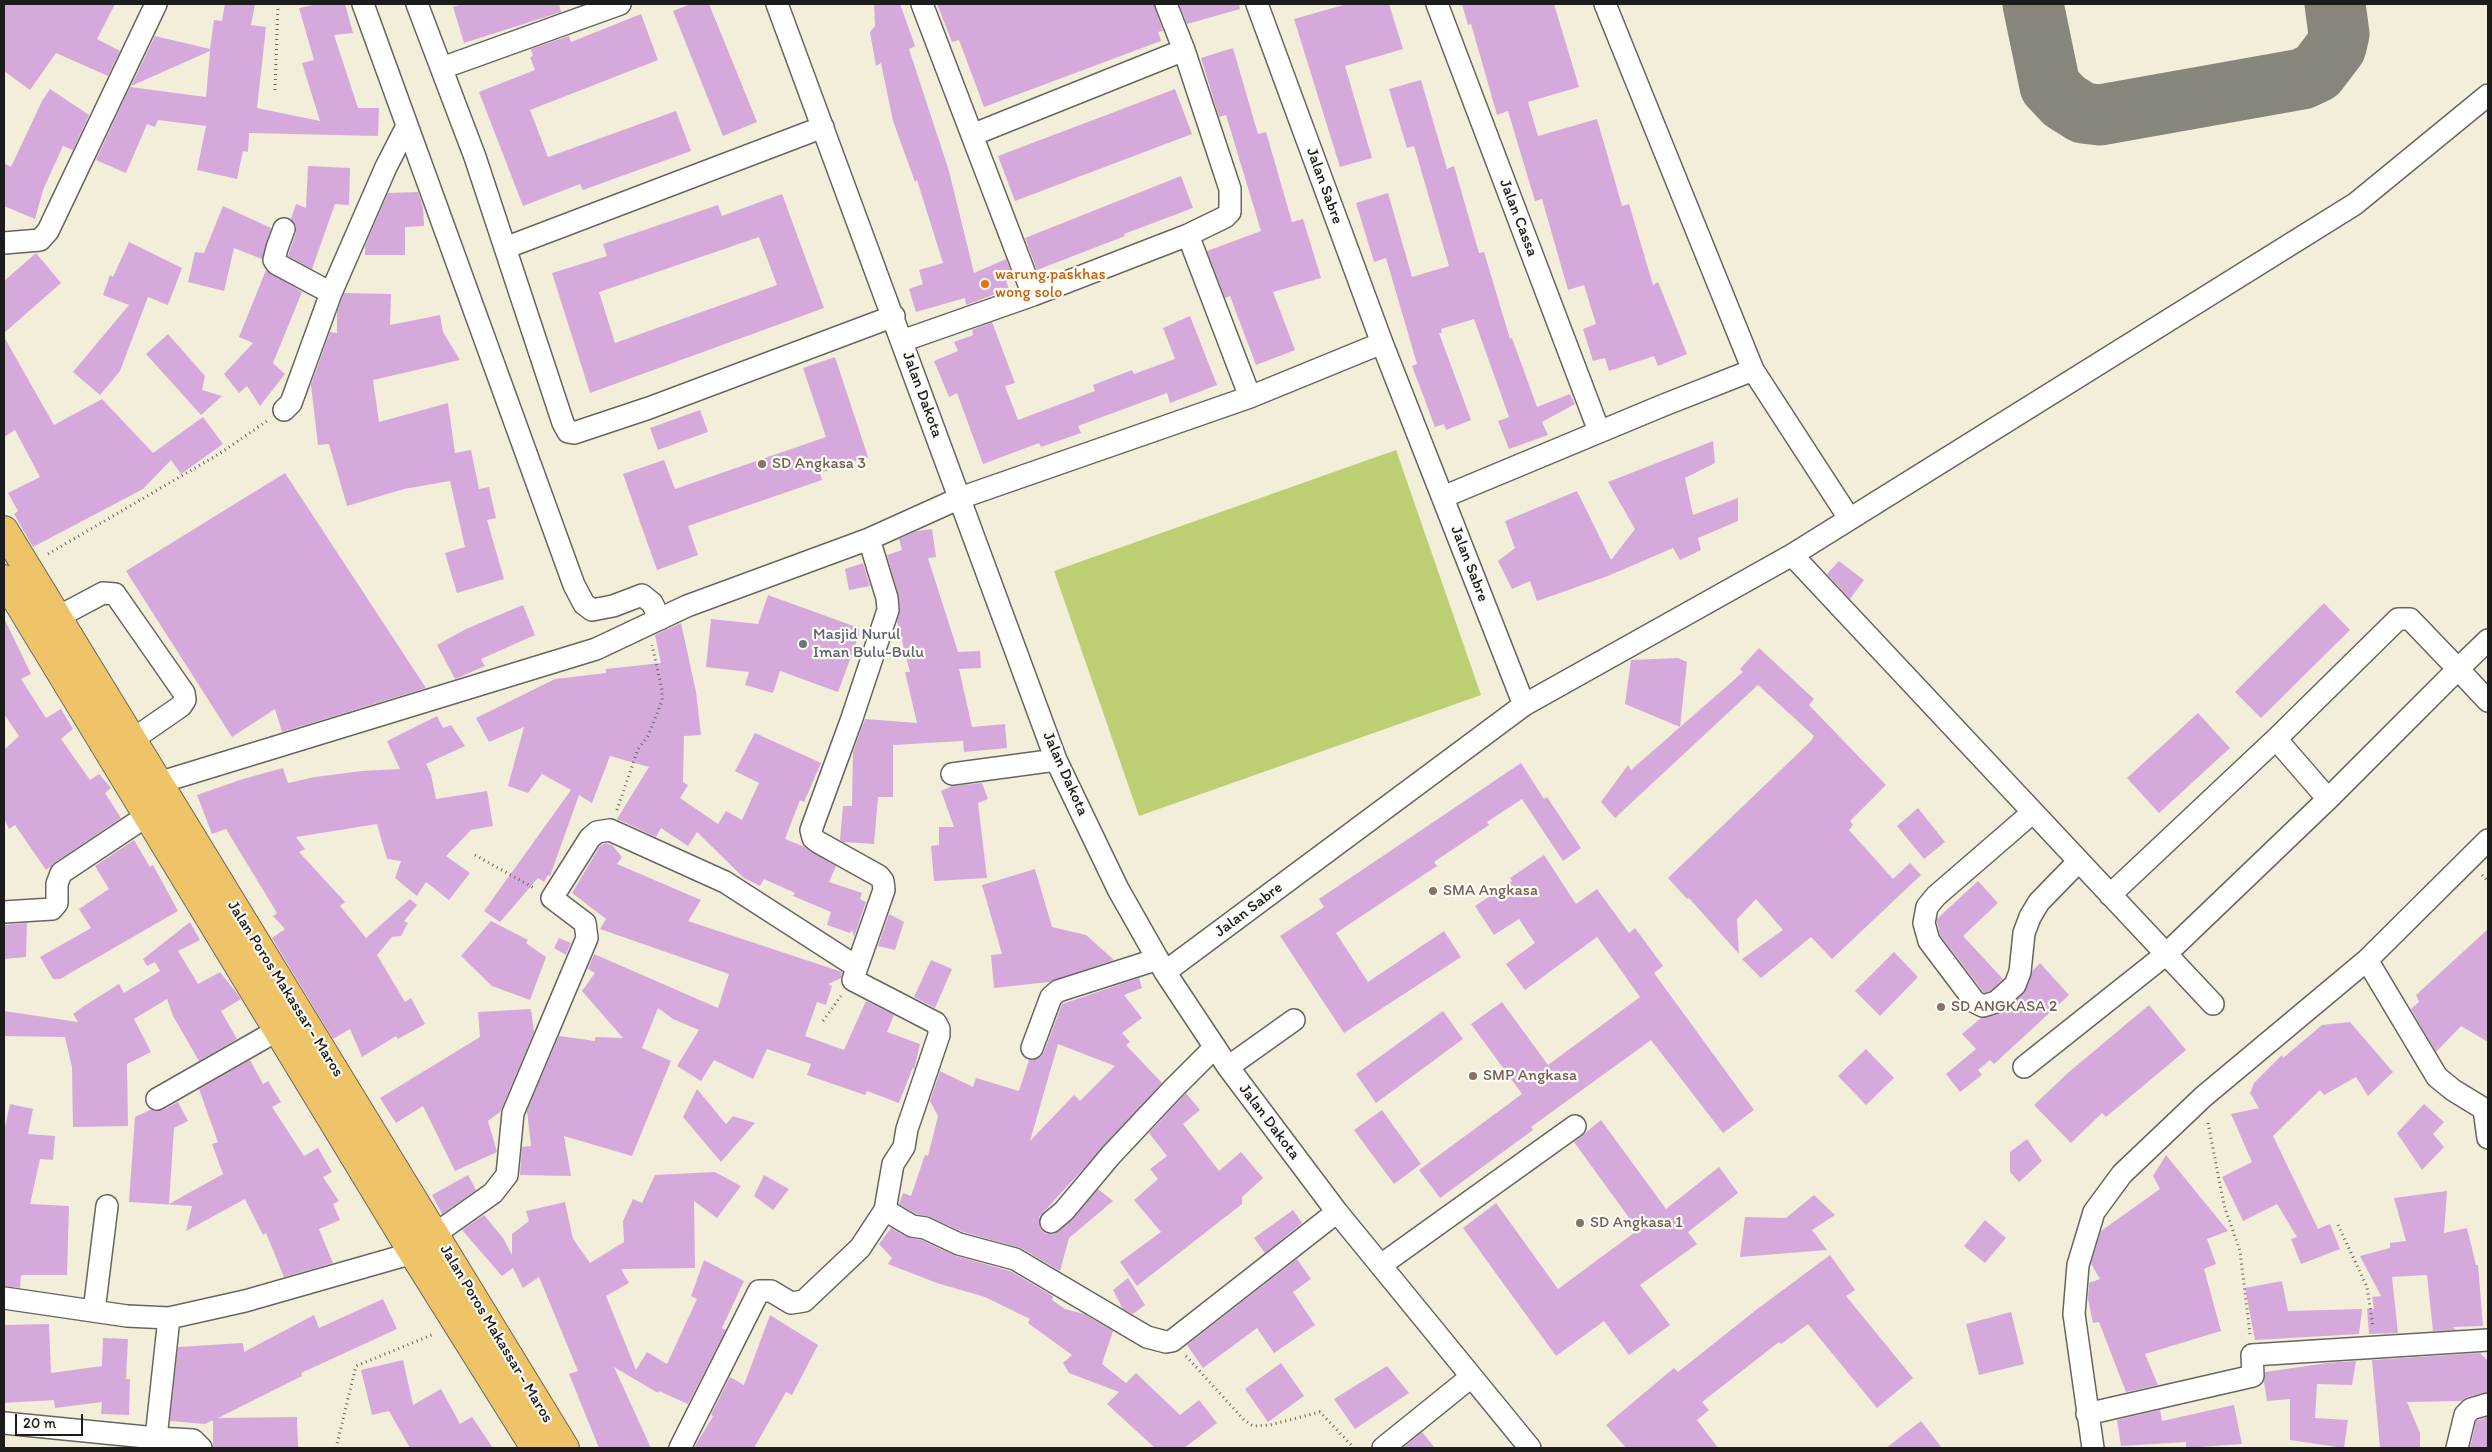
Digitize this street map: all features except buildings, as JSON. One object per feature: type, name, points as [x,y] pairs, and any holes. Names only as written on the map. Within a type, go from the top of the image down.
[{"type":"highway","name":"Jalan Poros Makassar - Maros","points":[[4,530],[15,573],[148,814],[413,1253],[535,1448]]},
{"type":"highway","name":"Jalan Poros Makassar - Maros","points":[[15,573],[56,618],[565,1448]]},
{"type":"street","points":[[4,243],[40,240],[48,231],[156,4]]},
{"type":"street","points":[[363,4],[574,585],[584,604],[592,610],[608,607],[642,595],[652,603],[654,622]]},
{"type":"street","points":[[417,4],[442,68],[505,248],[563,423],[568,432],[574,433],[894,316]]},
{"type":"street","points":[[442,68],[620,4]]},
{"type":"street","name":"Jalan Dakota","points":[[777,4],[894,316],[1056,760],[1118,890],[1161,966],[1228,1067],[1337,1212],[1530,1448]]},
{"type":"street","points":[[922,4],[1033,295]]},
{"type":"street","points":[[902,341],[1033,295],[1188,235],[1225,217],[1230,212],[1230,189],[1184,50],[1166,4]]},
{"type":"street","name":"Jalan Sabre","points":[[1032,1048],[1051,997],[1058,991],[1161,966],[1524,705],[1382,342],[1256,4]]},
{"type":"street","name":"Jalan Cassa","points":[[1437,4],[1599,431]]},
{"type":"street","points":[[1605,4],[1753,370],[1849,518]]},
{"type":"street","points":[[972,135],[1184,50]]},
{"type":"street","points":[[1524,705],[1792,555],[2355,204],[2488,95]]},
{"type":"street","points":[[284,410],[292,403],[331,293],[386,167],[407,126]]},
{"type":"street","points":[[505,248],[823,127]]},
{"type":"street","points":[[284,229],[274,260],[277,264],[331,293]]},
{"type":"street","points":[[1188,235],[1250,397]]},
{"type":"street","points":[[158,783],[596,650],[695,603],[869,539],[960,498],[1250,397],[1382,342]]},
{"type":"street","points":[[1442,497],[1599,431],[1753,370]]},
{"type":"street","points":[[855,973],[884,890],[884,882],[879,876],[818,842],[813,838],[811,830],[851,721],[888,610],[887,598],[869,539]]},
{"type":"street","points":[[1792,555],[2110,894],[2165,956],[2213,1004]]},
{"type":"street","points":[[56,618],[103,593],[115,594],[184,693],[185,700],[181,706],[132,740]]},
{"type":"street","points":[[2110,894],[2276,739],[2398,619],[2410,619],[2488,701]]},
{"type":"street","points":[[2024,1067],[2165,956],[2328,799],[2488,640]]},
{"type":"street","points":[[2276,739],[2328,799]]},
{"type":"street","points":[[952,774],[1056,760]]},
{"type":"street","points":[[2032,813],[1936,896],[1927,907],[1924,923],[1929,941],[1975,1002],[1983,1006],[1996,1002],[2015,985],[2020,972],[2024,933],[2030,917],[2039,902],[2078,862]]},
{"type":"street","points":[[4,912],[52,908],[57,903],[57,884],[61,873],[148,814]]},
{"type":"street","points":[[435,1234],[493,1193],[507,1175],[513,1113],[587,938],[585,923],[552,898],[590,838],[597,832],[610,830],[725,882],[855,973],[936,1023],[940,1029],[940,1036],[907,1129],[904,1147],[893,1164],[885,1210],[860,1248],[804,1301],[791,1303],[770,1291],[759,1291],[680,1448]]},
{"type":"street","points":[[2093,1448],[2074,1314],[2078,1265],[2094,1212],[2122,1174],[2203,1097],[2366,960],[2488,840]]},
{"type":"street","points":[[2366,960],[2437,1077],[2486,1110],[2488,1138]]},
{"type":"street","points":[[1228,1067],[1294,1020]]},
{"type":"street","points":[[156,1099],[278,1030]]},
{"type":"street","points":[[1051,1222],[1064,1211],[1111,1155],[1172,1089],[1215,1047]]},
{"type":"street","points":[[1381,1265],[1575,1126]]},
{"type":"street","points":[[94,1311],[108,1206]]},
{"type":"street","points":[[885,1210],[912,1226],[925,1228],[959,1244],[1015,1259],[1147,1337],[1161,1342],[1172,1341],[1337,1212]]},
{"type":"street","points":[[4,1298],[94,1311],[169,1318],[245,1300],[413,1253]]},
{"type":"street","points":[[156,1438],[169,1318]]},
{"type":"street","points":[[2087,1414],[2253,1376],[2252,1355],[2488,1340]]},
{"type":"street","points":[[1383,1448],[1471,1378]]},
{"type":"street","points":[[2457,1448],[2465,1415],[2471,1409],[2488,1404]]},
{"type":"street","points":[[4,1423],[103,1441],[156,1438],[194,1440],[201,1448]]},
{"type":"path","points":[[276,90],[278,4]]},
{"type":"path","points":[[15,573],[219,454],[284,410]]},
{"type":"path","points":[[610,830],[638,749],[648,736],[662,701],[654,622]]},
{"type":"path","points":[[476,855],[552,898]]},
{"type":"path","points":[[823,1020],[855,973]]},
{"type":"path","points":[[2203,1097],[2224,1206],[2240,1251],[2252,1355]]},
{"type":"path","points":[[2338,1225],[2367,1287],[2376,1347]]},
{"type":"path","points":[[336,1448],[352,1374],[356,1366],[458,1325]]},
{"type":"path","points":[[1172,1341],[1244,1420],[1253,1426],[1270,1425],[1320,1412],[1354,1448]]},
{"type":"green space","points":[[1396,450],[1481,695],[1139,816],[1054,571]]},
{"type":"taxiway","points":[[2033,4],[2050,86],[2064,101],[2083,113],[2100,115],[2302,79],[2317,72],[2336,47],[2339,34],[2335,4]]},
{"type":"place","name":"warung paskhas wong solo","points":[[985,284]]},
{"type":"place","name":"SD Angkasa 3","points":[[762,464]]},
{"type":"place","name":"Masjid Nurul Iman Bulu-Bulu","points":[[803,644]]},
{"type":"place","name":"SMA Angkasa","points":[[1433,891]]},
{"type":"place","name":"SD ANGKASA 2","points":[[1941,1007]]},
{"type":"place","name":"SMP Angkasa","points":[[1473,1076]]},
{"type":"place","name":"SD Angkasa 1","points":[[1580,1223]]}]
